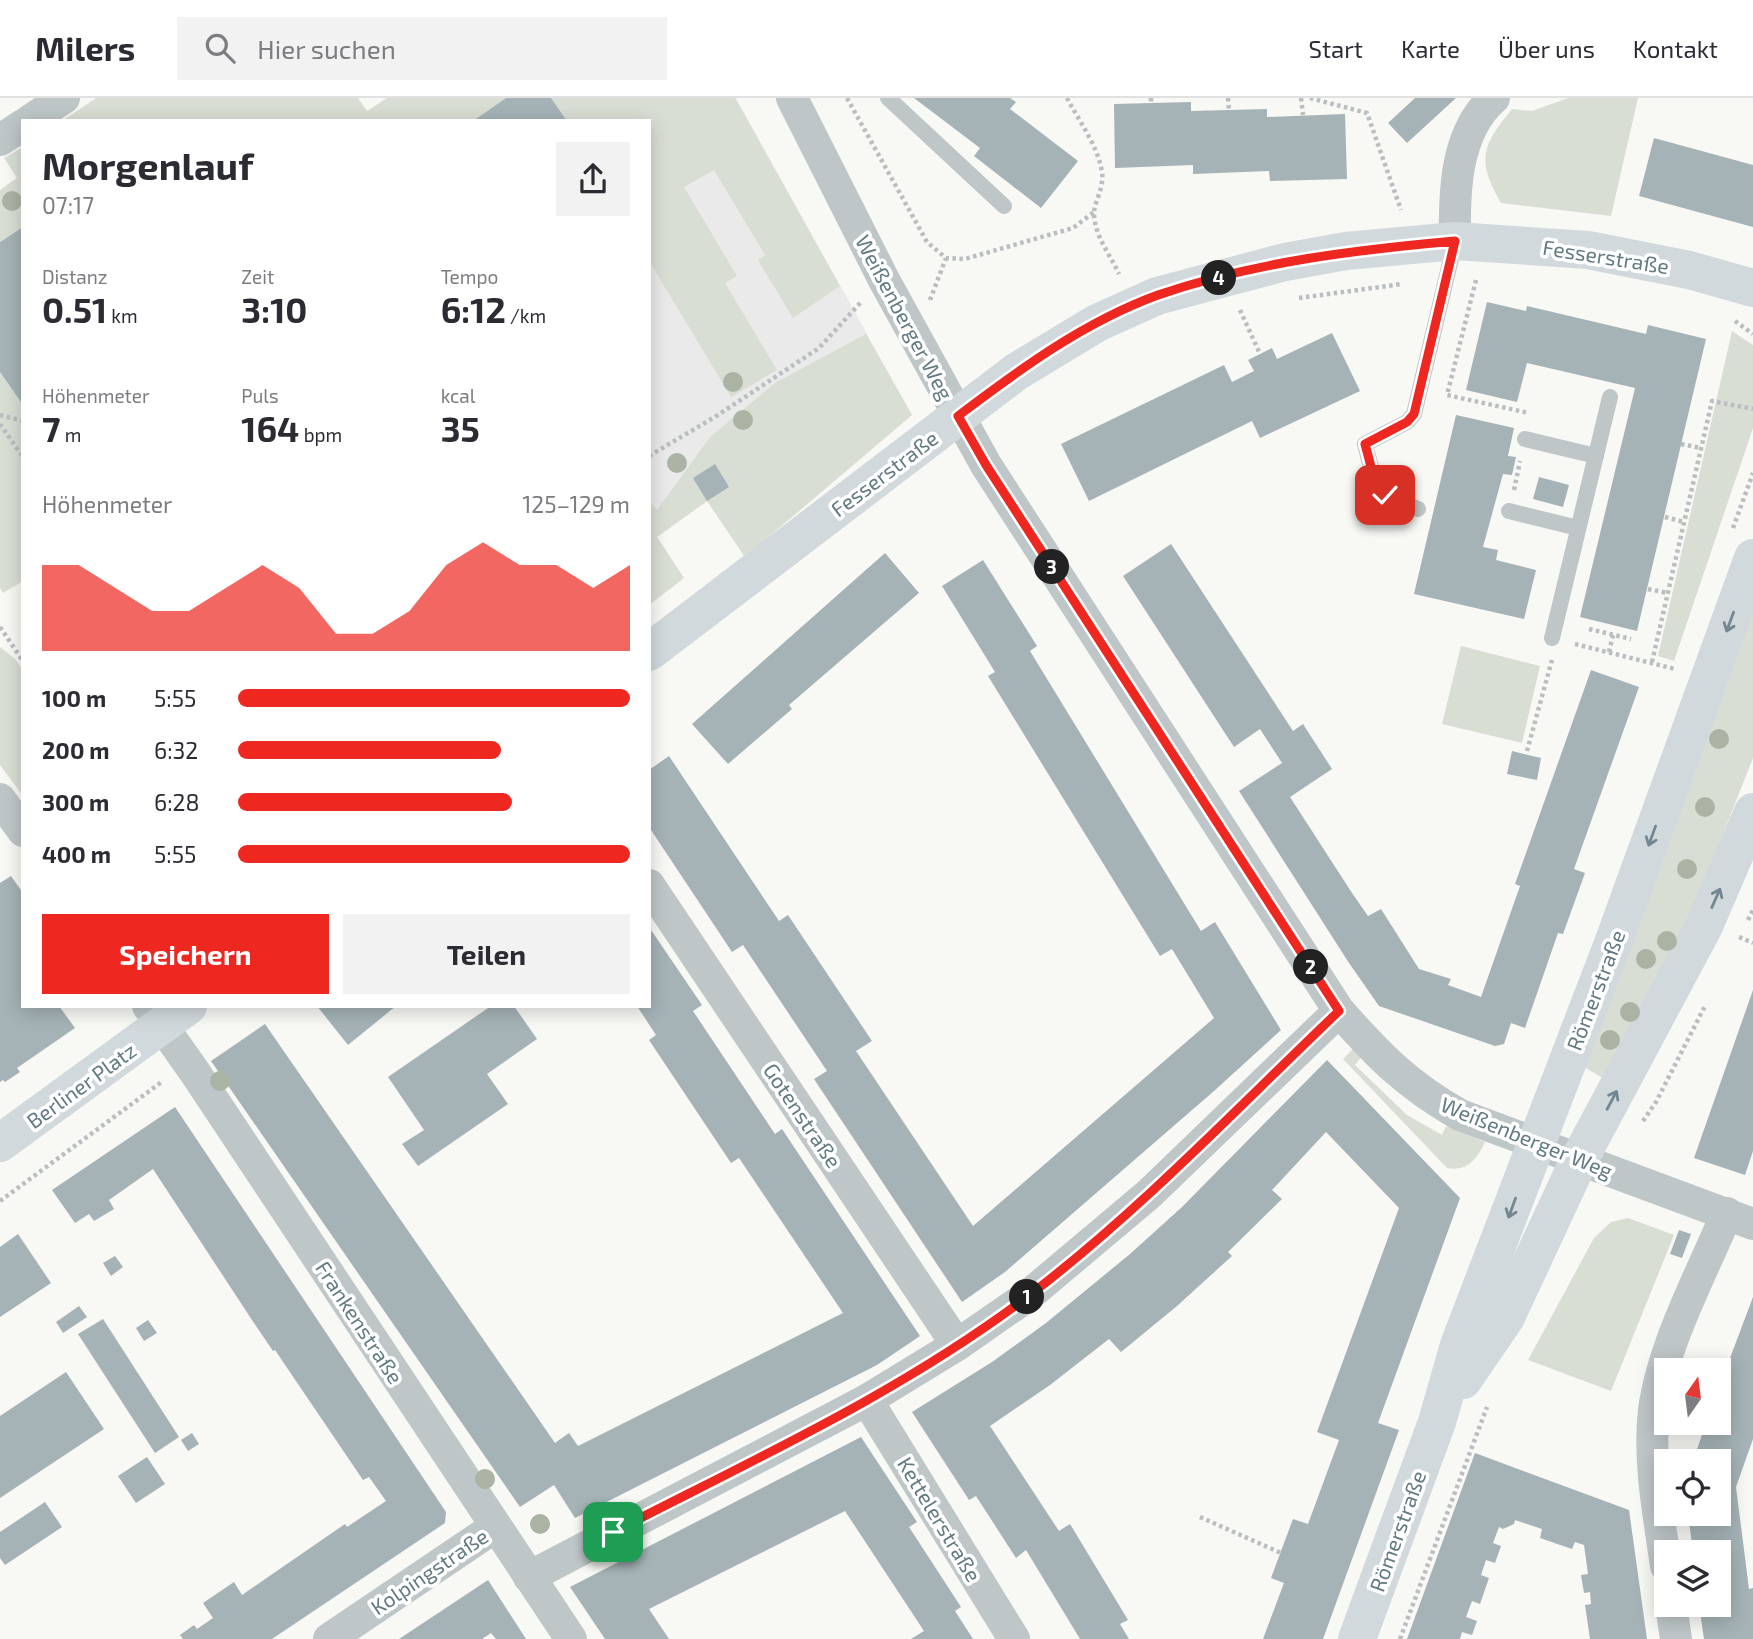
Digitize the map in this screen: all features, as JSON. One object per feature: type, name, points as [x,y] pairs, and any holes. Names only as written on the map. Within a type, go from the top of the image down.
[{"type":"street","points":[[32,119],[64,98]]},
{"type":"street","name":"Weißenberger Weg","points":[[792,98],[884,280],[986,465],[1339,1011],[1381,1058],[1420,1092],[1460,1115],[1740,1219],[1659,1380],[1653,1446],[1663,1540]]},
{"type":"street","points":[[1455,241],[1454,205],[1463,151],[1479,116],[1494,98]]},
{"type":"street","points":[[0,140],[21,126]]},
{"type":"street","name":"Fesserstraße","points":[[651,650],[1044,353],[1097,323],[1157,296],[1228,275],[1346,251],[1455,241],[1588,250],[1689,270],[1753,288]]},
{"type":"street","name":"Römerstraße","points":[[1357,1639],[1437,1422],[1459,1345],[1608,957],[1753,558]]},
{"type":"street","points":[[0,799],[21,828]]},
{"type":"street","name":"Römerstraße","points":[[1437,1422],[1506,1317],[1579,1160],[1703,926],[1753,812]]},
{"type":"street","name":"Gotenstraße","points":[[651,887],[957,1345]]},
{"type":"street","points":[[529,1577],[867,1400],[957,1345],[1029,1295],[1102,1236],[1339,1011]]},
{"type":"street","name":"Frankenstraße","points":[[166,1013],[185,1059],[571,1639]]},
{"type":"street","name":"Berliner Platz","points":[[0,1143],[166,1013]]},
{"type":"street","name":"Kettelerstraße","points":[[867,1400],[1014,1639]]},
{"type":"street","name":"Kolpingstraße","points":[[330,1639],[495,1527]]},
{"type":"street","points":[[1673,1617],[1676,1639]]},
{"type":"lane","points":[[888,98],[1004,206]]},
{"type":"lane","points":[[1418,509],[1385,495],[1378,487],[1365,444],[1407,422],[1414,414],[1455,241]]},
{"type":"lane","points":[[1555,639],[1578,528],[1610,397]]},
{"type":"lane","points":[[1525,439],[1596,456]]},
{"type":"lane","points":[[1509,511],[1578,528]]},
{"type":"path","points":[[847,98],[927,242],[946,258],[965,259],[1073,228],[1094,212],[1102,192],[1102,172],[1096,153],[1067,98]]},
{"type":"path","points":[[1228,98],[1229,110]]},
{"type":"path","points":[[1301,98],[1303,115]]},
{"type":"path","points":[[1310,98],[1367,113],[1401,210]]},
{"type":"path","points":[[1094,212],[1101,242],[1119,275]]},
{"type":"path","points":[[651,455],[718,415],[819,348],[884,280]]},
{"type":"path","points":[[1476,280],[1447,396],[1531,414],[1509,511]]},
{"type":"path","points":[[1239,308],[1260,354]]},
{"type":"path","points":[[1652,662],[1712,401],[1753,410]]},
{"type":"path","points":[[0,415],[21,420]]},
{"type":"path","points":[[0,424],[21,454]]},
{"type":"path","points":[[1681,444],[1701,448]]},
{"type":"path","points":[[1664,517],[1684,522]]},
{"type":"path","points":[[1648,589],[1668,593]]},
{"type":"path","points":[[0,627],[21,658]]},
{"type":"path","points":[[1590,629],[1631,639]]},
{"type":"path","points":[[1609,652],[1613,635]]},
{"type":"path","points":[[1527,751],[1555,639],[1652,662],[1682,672]]},
{"type":"path","points":[[1739,937],[1753,943]]},
{"type":"path","points":[[0,1201],[158,1086],[185,1059]]},
{"type":"path","points":[[1400,1639],[1468,1451],[1490,1400]]},
{"type":"path","points":[[1200,1517],[1281,1553]]},
{"type":"shaded area","points":[[96,98],[358,98],[367,111],[387,98],[506,98],[476,119],[65,119]]},
{"type":"shaded area","points":[[387,98],[736,98],[912,415],[745,557],[707,501],[657,537],[684,578],[651,603],[651,119],[356,119]]},
{"type":"shaded area","points":[[551,98],[735,98],[840,286],[793,318],[758,260],[765,255],[714,170],[684,187],[737,276],[725,283],[777,370],[731,397],[651,264],[651,119],[566,119]]},
{"type":"shaded area","points":[[1568,98],[1638,98],[1611,216],[1501,203],[1488,175],[1486,154],[1489,144],[1512,109],[1532,111]]},
{"type":"shaded area","points":[[21,148],[21,228],[0,242],[0,190],[17,178],[4,158]]},
{"type":"shaded area","points":[[1732,331],[1753,345],[1753,428],[1674,661],[1658,656]]},
{"type":"shaded area","points":[[866,334],[912,415],[745,557],[707,501],[657,537],[684,578],[651,603],[651,503],[657,510],[710,437],[775,383]]},
{"type":"shaded area","points":[[0,372],[21,402],[21,582],[3,593],[0,588]]},
{"type":"shaded area","points":[[1753,594],[1753,758],[1685,930],[1606,1080],[1584,1067]]},
{"type":"shaded area","points":[[1461,646],[1540,666],[1522,743],[1442,724]]},
{"type":"shaded area","points":[[0,647],[21,667],[21,793],[0,765]]},
{"type":"shaded area","points":[[1354,1048],[1362,1056],[1355,1065],[1407,1115],[1442,1135],[1446,1126],[1485,1142],[1475,1159],[1460,1168],[1447,1168],[1343,1059]]},
{"type":"shaded area","points":[[1628,1218],[1674,1235],[1611,1391],[1528,1360],[1594,1238],[1611,1222]]},
{"type":"building","points":[[506,98],[551,98],[566,119],[476,119]]},
{"type":"building","points":[[914,98],[1010,98],[1016,102],[1010,109],[1078,161],[1041,208],[974,156],[980,148]]},
{"type":"building","points":[[1415,98],[1456,98],[1407,143],[1388,123]]},
{"type":"building","points":[[1191,102],[1191,111],[1267,109],[1267,117],[1345,114],[1347,179],[1270,181],[1269,171],[1193,174],[1193,165],[1115,168],[1114,104]]},
{"type":"building","points":[[1654,138],[1753,165],[1753,227],[1639,196]]},
{"type":"building","points":[[21,228],[21,402],[0,372],[0,242]]},
{"type":"building","points":[[1487,302],[1526,311],[1527,306],[1646,334],[1648,325],[1706,339],[1637,631],[1580,617],[1635,388],[1527,363],[1517,402],[1466,390]]},
{"type":"building","points":[[1332,333],[1360,391],[1260,438],[1252,421],[1089,501],[1061,444],[1224,365],[1232,382],[1254,371],[1248,360],[1272,348],[1277,359]]},
{"type":"building","points":[[1456,415],[1514,428],[1508,456],[1516,457],[1512,475],[1503,474],[1483,547],[1498,550],[1496,560],[1536,570],[1524,619],[1414,594]]},
{"type":"building","points":[[715,464],[729,487],[707,501],[693,478]]},
{"type":"building","points":[[1539,477],[1569,485],[1563,507],[1533,499]]},
{"type":"building","points":[[1171,544],[1293,731],[1303,724],[1332,769],[1290,797],[1352,893],[1368,916],[1381,909],[1419,969],[1451,979],[1448,985],[1481,997],[1520,886],[1515,884],[1591,670],[1639,687],[1574,869],[1585,873],[1563,934],[1558,933],[1525,1028],[1511,1023],[1504,1044],[1495,1046],[1379,1006],[1349,963],[1239,791],[1282,763],[1260,729],[1234,747],[1123,576]]},
{"type":"building","points":[[885,553],[919,593],[789,705],[792,709],[728,764],[692,724]]},
{"type":"building","points":[[983,560],[1037,646],[1030,651],[1201,931],[1215,922],[1281,1030],[1005,1272],[962,1302],[814,1079],[827,1071],[743,945],[732,952],[651,830],[651,769],[669,756],[779,921],[788,915],[872,1041],[856,1051],[973,1226],[1214,1018],[1172,949],[1160,956],[988,676],[995,672],[942,586]]},
{"type":"building","points":[[1512,751],[1541,758],[1537,780],[1507,774]]},
{"type":"building","points":[[11,876],[21,890],[21,1008],[60,1008],[75,1028],[17,1068],[20,1072],[5,1082],[0,1082],[0,883]]},
{"type":"building","points":[[651,930],[702,1005],[693,1011],[775,1134],[782,1129],[920,1336],[877,1365],[575,1518],[554,1485],[520,1507],[211,1061],[265,1024],[555,1443],[569,1433],[578,1446],[843,1313],[739,1158],[731,1163],[649,1040],[656,1035],[638,1008],[651,1008]]},
{"type":"building","points":[[1753,990],[1753,1151],[1745,1175],[1694,1158]]},
{"type":"building","points":[[319,1008],[394,1008],[348,1045]]},
{"type":"building","points":[[488,1008],[515,1008],[537,1039],[487,1074],[508,1104],[418,1166],[402,1144],[424,1130],[388,1077]]},
{"type":"building","points":[[1327,1060],[1460,1198],[1378,1423],[1399,1430],[1323,1639],[1263,1639],[1284,1583],[1271,1578],[1293,1519],[1308,1524],[1339,1440],[1317,1432],[1399,1208],[1326,1132],[1272,1190],[1282,1199],[1228,1252],[1232,1256],[1177,1306],[1121,1352],[1109,1339],[1050,1385],[990,1426],[1059,1531],[1070,1524],[1128,1620],[1120,1624],[1129,1639],[1080,1639],[1026,1550],[1016,1558],[976,1496],[969,1500],[912,1412],[992,1362],[1046,1323],[1130,1254],[1182,1207]]},
{"type":"building","points":[[175,1107],[446,1512],[445,1523],[272,1639],[183,1639],[180,1635],[194,1625],[197,1629],[213,1618],[203,1603],[234,1582],[242,1595],[345,1524],[347,1527],[386,1501],[369,1477],[363,1480],[252,1320],[153,1169],[109,1200],[114,1209],[94,1221],[89,1214],[75,1223],[52,1190]]},
{"type":"building","points":[[1679,1230],[1691,1234],[1682,1258],[1670,1254]]},
{"type":"building","points":[[18,1234],[51,1283],[0,1317],[0,1247]]},
{"type":"building","points":[[115,1256],[123,1267],[111,1276],[103,1263]]},
{"type":"building","points":[[1753,1297],[1753,1439],[1736,1487],[1749,1589],[1753,1588],[1753,1639],[1704,1639],[1701,1617],[1731,1617],[1731,1540],[1691,1540],[1690,1526],[1731,1526],[1731,1449],[1697,1449],[1702,1435],[1731,1435],[1730,1358]]},
{"type":"building","points":[[79,1306],[87,1317],[63,1333],[56,1322]]},
{"type":"building","points":[[103,1319],[179,1437],[155,1453],[78,1334]]},
{"type":"building","points":[[148,1320],[157,1333],[144,1341],[136,1328]]},
{"type":"building","points":[[66,1372],[104,1429],[0,1498],[0,1416]]},
{"type":"building","points":[[192,1433],[199,1444],[188,1451],[181,1440]]},
{"type":"building","points":[[861,1437],[917,1522],[909,1527],[961,1607],[955,1611],[973,1639],[911,1639],[924,1631],[845,1511],[649,1609],[669,1639],[605,1639],[570,1587]]},
{"type":"building","points":[[1475,1453],[1629,1510],[1647,1639],[1590,1639],[1585,1605],[1591,1604],[1590,1592],[1584,1593],[1581,1575],[1588,1574],[1584,1545],[1575,1542],[1572,1549],[1540,1538],[1542,1529],[1515,1520],[1514,1524],[1503,1529],[1499,1527],[1493,1543],[1501,1546],[1495,1563],[1486,1560],[1481,1575],[1489,1578],[1480,1604],[1472,1601],[1466,1617],[1477,1621],[1472,1635],[1462,1632],[1460,1639],[1407,1639]]},
{"type":"building","points":[[147,1457],[165,1484],[136,1503],[118,1476]]},
{"type":"building","points":[[45,1502],[62,1527],[5,1565],[0,1558],[0,1532]]},
{"type":"building","points":[[488,1580],[526,1639],[496,1639],[491,1633],[482,1639],[399,1639]]},
{"type":"route","points":[[613,1532],[867,1400],[957,1345],[1029,1295],[1093,1244],[1149,1194],[1339,1011],[986,465],[958,416],[1044,353],[1097,323],[1157,296],[1285,262],[1346,251],[1455,241],[1414,414],[1394,430],[1365,444],[1374,478],[1385,495]]}]
